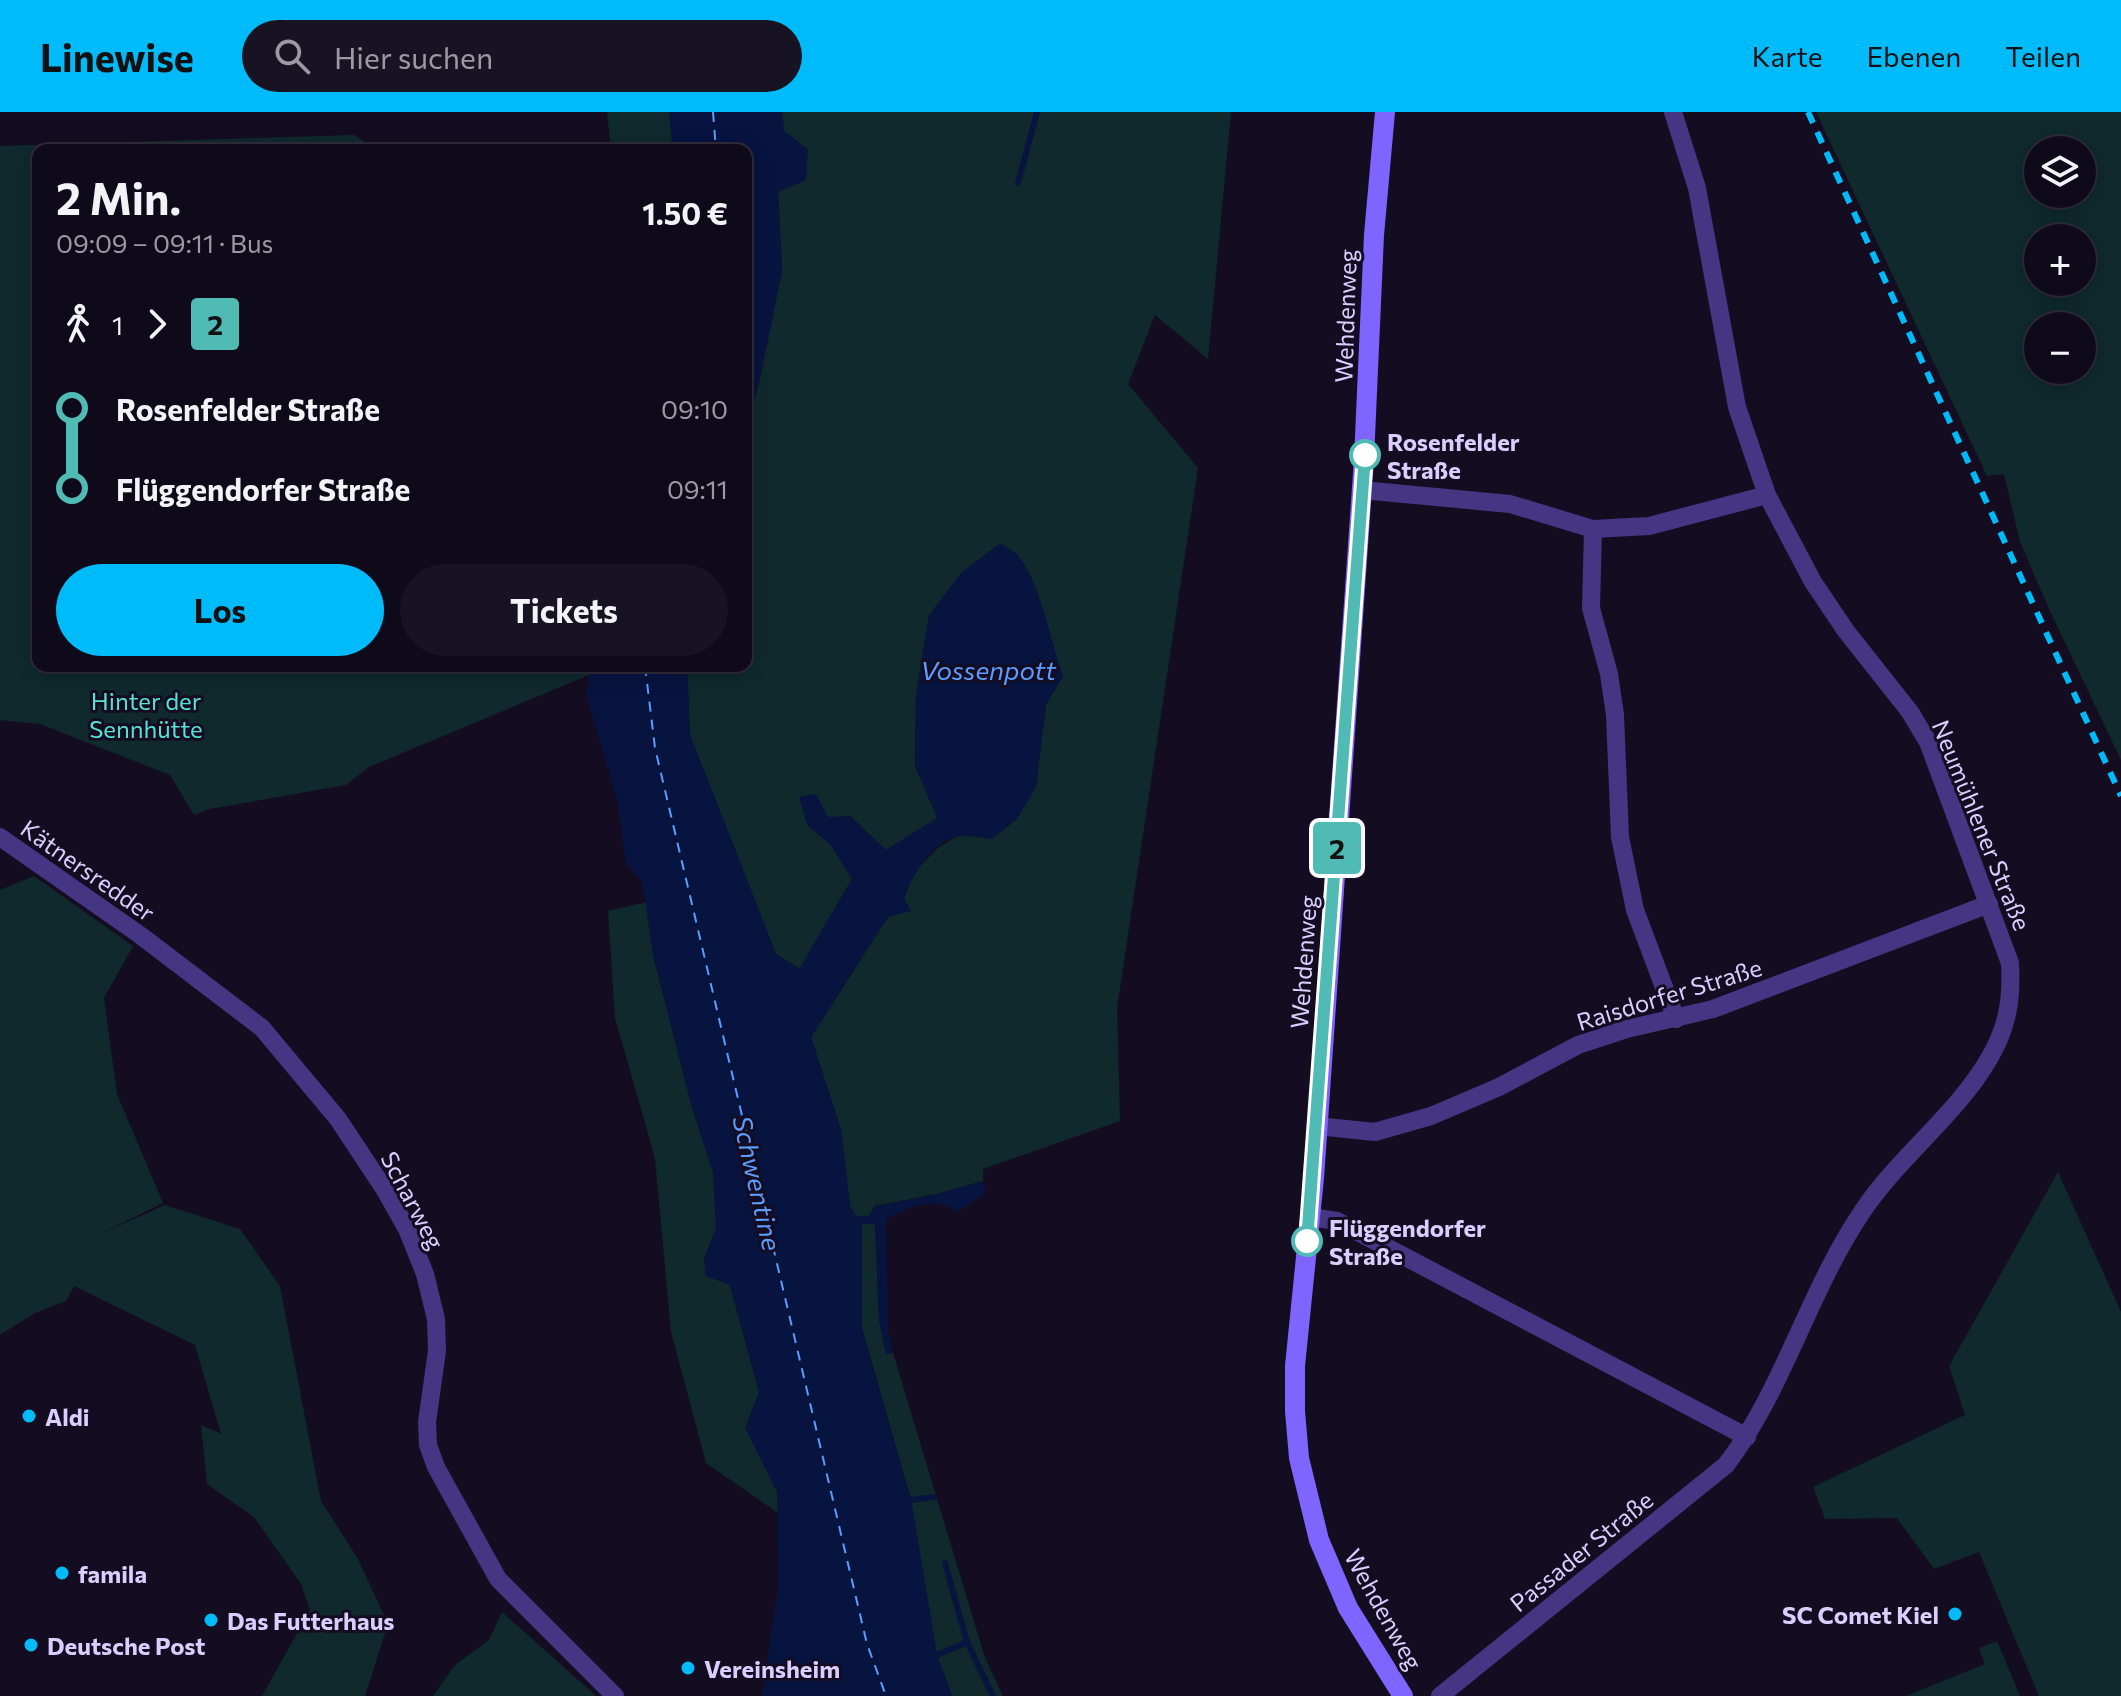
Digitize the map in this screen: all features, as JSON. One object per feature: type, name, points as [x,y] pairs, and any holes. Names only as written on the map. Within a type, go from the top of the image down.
[{"type":"main road","name":"Wehdenweg","points":[[1385,112],[1374,235],[1372,333],[1362,490],[1311,1217],[1295,1366],[1295,1411],[1299,1458],[1307,1498],[1333,1577],[1348,1608],[1403,1696]]},
{"type":"street","name":"Neumühlener Straße","points":[[1673,112],[1697,188],[1737,407],[1767,495],[1813,582],[1846,631],[1910,712],[1928,742],[2010,963],[2012,994],[2007,1021],[1976,1080],[1881,1185],[1825,1272],[1747,1437]]},
{"type":"street","points":[[1362,490],[1510,504],[1593,529],[1649,526],[1767,495]]},
{"type":"street","points":[[1593,529],[1591,608],[1609,674],[1615,715],[1622,848],[1635,910],[1676,1019]]},
{"type":"street","name":"Kätnersredder","points":[[0,837],[149,942]]},
{"type":"street","name":"Raisdorfer Straße","points":[[1317,1126],[1375,1132],[1431,1116],[1499,1087],[1578,1045],[1627,1029],[1713,1009],[1989,904]]},
{"type":"street","name":"Scharweg","points":[[149,942],[262,1028],[338,1119],[385,1190],[407,1229],[425,1274],[436,1319],[437,1351],[427,1422],[428,1445],[436,1467],[498,1579],[615,1696]]},
{"type":"street","points":[[1311,1217],[1337,1221],[1747,1437]]},
{"type":"street","name":"Passader Straße","points":[[1440,1696],[1726,1465],[1747,1437]]},
{"type":"green space","points":[[607,112],[669,112],[672,140],[668,144],[609,144]]},
{"type":"green space","points":[[782,112],[1231,112],[1208,359],[1155,315],[1128,384],[1198,468],[1117,1008],[1120,1121],[983,1169],[983,1181],[875,1206],[869,1216],[857,1217],[850,1206],[841,1130],[811,1037],[888,917],[904,898],[915,871],[938,848],[1036,787],[1046,704],[1063,676],[1049,638],[929,615],[916,696],[915,766],[938,818],[886,850],[850,816],[807,825],[831,845],[852,879],[800,969],[776,954],[690,735],[687,672],[752,672],[752,408],[782,271],[778,192],[784,131]]},
{"type":"green space","points":[[1816,112],[2121,112],[2121,760],[2020,542],[2004,474],[1987,476]]},
{"type":"green space","points":[[354,135],[368,144],[64,144]]},
{"type":"green space","name":"Hinter der Sennhütte","points":[[32,145],[32,672],[588,672],[589,675],[369,767],[346,785],[210,809],[194,815],[170,775],[40,724],[0,720],[0,146]]},
{"type":"green space","points":[[34,876],[133,946],[104,998],[117,1094],[163,1203],[98,1235],[165,1205],[240,1229],[280,1286],[321,1501],[358,1559],[388,1624],[365,1696],[262,1696],[310,1610],[301,1584],[254,1517],[207,1484],[201,1425],[221,1434],[195,1345],[74,1286],[66,1301],[35,1313],[0,1335],[0,890]]},
{"type":"green space","points":[[647,902],[653,955],[693,1111],[714,1173],[716,1228],[704,1259],[706,1275],[730,1285],[759,1392],[746,1429],[777,1492],[778,1513],[706,1463],[671,1332],[655,1158],[615,1018],[608,911]]},
{"type":"green space","points":[[2058,1172],[2121,1312],[2121,1696],[2039,1696],[1979,1552],[1934,1569],[1897,1518],[1825,1519],[1813,1487],[1965,1415],[1949,1366]]},
{"type":"green space","points":[[875,1223],[879,1320],[886,1353],[893,1353],[985,1658],[1003,1696],[952,1696],[937,1655],[911,1500],[862,1328],[862,1224]]},
{"type":"green space","points":[[502,1612],[596,1696],[433,1696],[454,1666],[489,1640]]},
{"type":"green space","points":[[1997,1641],[2020,1696],[1906,1696],[1985,1664],[1979,1648]]},
{"type":"water","points":[[669,112],[782,112],[784,131],[808,149],[806,180],[778,192],[782,271],[752,408],[752,144],[668,144],[672,140]]},
{"type":"water","points":[[1000,543],[1018,556],[1028,570],[1040,599],[1063,676],[1046,704],[1036,787],[1017,819],[992,839],[955,837],[930,854],[917,871],[904,898],[911,911],[888,917],[811,1037],[841,1130],[850,1206],[857,1217],[869,1216],[874,1207],[983,1181],[986,1192],[960,1211],[939,1204],[922,1204],[886,1219],[888,1329],[893,1353],[886,1354],[879,1320],[875,1224],[862,1224],[862,1328],[911,1500],[937,1655],[952,1696],[762,1696],[778,1587],[777,1492],[745,1428],[759,1392],[730,1285],[706,1276],[704,1259],[716,1228],[713,1173],[693,1111],[653,955],[642,880],[626,864],[617,799],[586,694],[588,672],[687,672],[690,735],[776,954],[799,969],[852,879],[831,845],[807,825],[799,797],[816,794],[828,817],[850,816],[886,850],[937,818],[915,766],[916,696],[929,615],[961,573]]},
{"type":"waterway","points":[[1018,183],[1037,112]]},
{"type":"waterway","points":[[911,1500],[934,1497]]},
{"type":"waterway","points":[[945,1563],[967,1642],[993,1696]]},
{"type":"waterway","points":[[937,1655],[967,1642]]},
{"type":"ferry route","points":[[713,112],[716,144]]},
{"type":"ferry route","points":[[646,672],[655,748],[867,1644],[886,1696]]},
{"type":"railway","points":[[1808,112],[2121,796]]},
{"type":"bus line","name":"2","points":[[1307,1241],[1365,455]]},
{"type":"place","name":"Rosenfelder Straße","points":[[1365,455]]},
{"type":"place","name":"Flüggendorfer Straße","points":[[1307,1241]]},
{"type":"place","name":"Aldi","points":[[29,1416]]},
{"type":"place","name":"famila","points":[[62,1573]]},
{"type":"place","name":"SC Comet Kiel","points":[[1955,1614]]},
{"type":"place","name":"Das Futterhaus","points":[[211,1620]]},
{"type":"place","name":"Deutsche Post","points":[[31,1645]]},
{"type":"place","name":"Vereinsheim","points":[[688,1668]]},
{"type":"water label","name":"Vossenpott","points":[[988,669]]},
{"type":"water label","name":"Schwentine","points":[[758,1183]]}]
